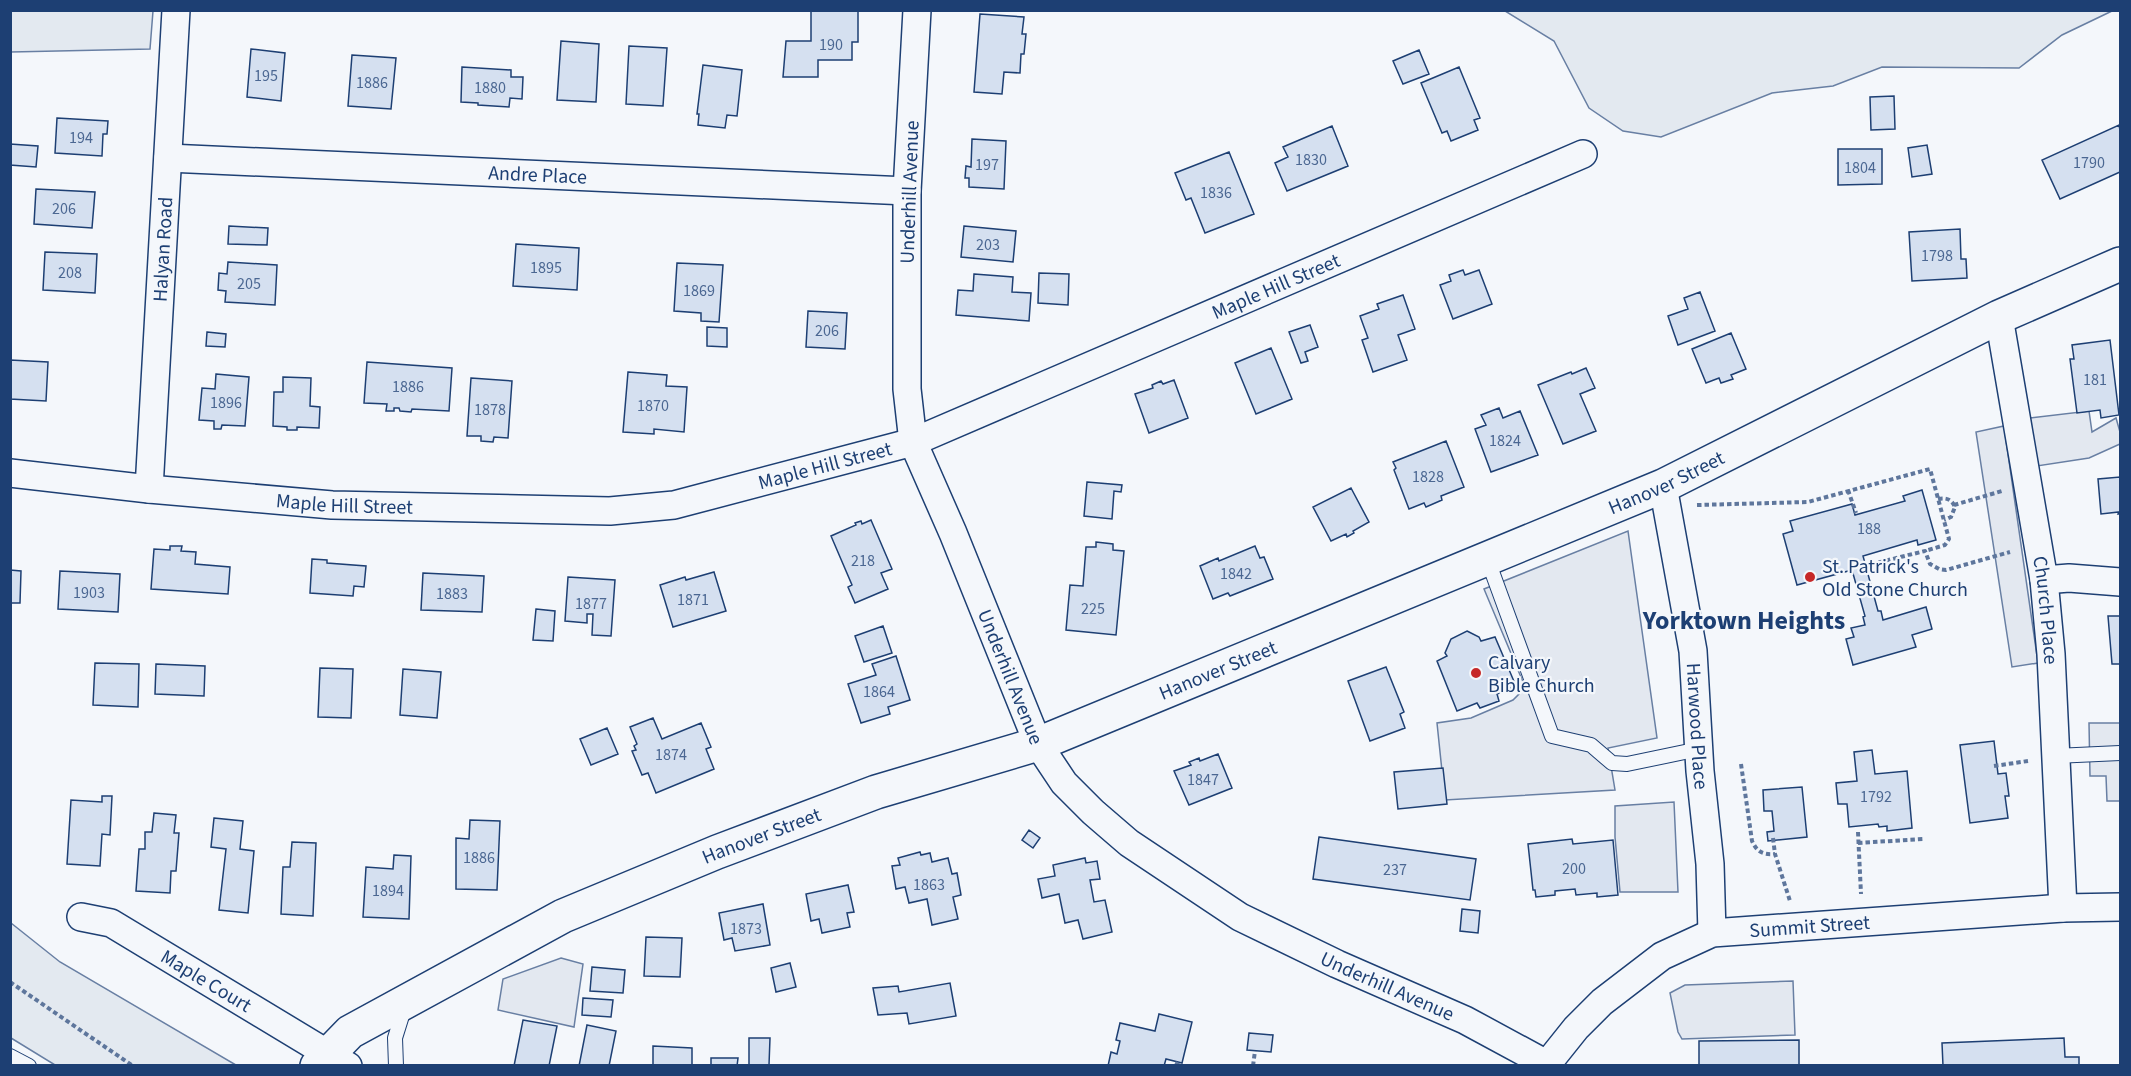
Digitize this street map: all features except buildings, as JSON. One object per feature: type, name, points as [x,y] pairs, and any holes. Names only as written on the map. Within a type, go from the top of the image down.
[{"type":"street","name":"Halyan Road","points":[[149,489],[177,10]]},
{"type":"street","name":"Underhill Avenue","points":[[917,10],[907,191],[908,389],[913,442],[953,533],[1038,744],[1065,783],[1093,812],[1129,843],[1240,917],[1337,964],[1465,1020],[1549,1064]]},
{"type":"street","name":"Maple Hill Street","points":[[10,473],[149,489],[332,505],[610,511],[674,505],[913,442],[1583,154]]},
{"type":"street","name":"Andre Place","points":[[168,158],[907,191]]},
{"type":"street","name":"Hanover Street","points":[[331,1062],[350,1032],[563,916],[706,857],[876,792],[1038,744],[1487,558],[1665,496],[1999,317],[2121,264]]},
{"type":"street","name":"Church Place","points":[[1999,317],[2044,580],[2051,654],[2063,908]]},
{"type":"street","name":"Harwood Place","points":[[1665,496],[1693,651],[1699,749],[1710,864],[1712,933]]},
{"type":"street","points":[[2044,580],[2069,578],[2121,582]]},
{"type":"street","name":"Summit Street","points":[[1549,1064],[1576,1028],[1602,1002],[1662,956],[1712,933],[2063,908],[2121,907]]},
{"type":"street","name":"Maple Court","points":[[81,917],[111,923],[331,1062]]},
{"type":"lane","points":[[1487,558],[1552,736],[1592,745],[1612,763],[1627,764],[1699,749]]},
{"type":"lane","points":[[2055,756],[2121,753]]},
{"type":"lane","points":[[396,1065],[395,1038],[407,1002]]},
{"type":"lane","points":[[10,1056],[29,1065]]},
{"type":"path","points":[[1665,496],[1808,502],[1930,469],[1949,540],[1945,544],[1925,551],[1864,566]]},
{"type":"path","points":[[1954,505],[2027,484]]},
{"type":"path","points":[[1848,490],[1856,513]]},
{"type":"path","points":[[1938,500],[1947,499],[1953,502],[1955,507],[1952,517],[1944,520]]},
{"type":"path","points":[[1925,551],[1930,564],[1946,570],[1995,555],[2037,546]]},
{"type":"path","points":[[1994,766],[2055,756]]},
{"type":"path","points":[[1741,764],[1752,841],[1757,851],[1767,855],[1774,854]]},
{"type":"path","points":[[1858,832],[1863,922]]},
{"type":"path","points":[[1773,838],[1774,854],[1799,927]]},
{"type":"path","points":[[1858,843],[1923,839]]},
{"type":"path","points":[[10,982],[133,1065]]},
{"type":"path","points":[[1253,1065],[1255,1051]]},
{"type":"path","points":[[1175,1064],[1181,1065]]},
{"type":"shaded area","points":[[10,11],[153,11],[150,49],[11,52]]},
{"type":"shaded area","points":[[1505,11],[2112,11],[2062,35],[2019,68],[1882,67],[1833,86],[1772,93],[1661,137],[1623,131],[1589,108],[1554,41]]},
{"type":"shaded area","points":[[2089,411],[2092,432],[2116,418],[2120,432],[2120,444],[2089,458],[2037,466],[2030,418]]},
{"type":"shaded area","points":[[2004,426],[2038,663],[2012,667],[1976,432]]},
{"type":"shaded area","points":[[1628,531],[1657,738],[1608,748],[1615,790],[1445,800],[1437,723],[1471,718],[1513,700],[1519,694],[1523,682],[1484,589]]},
{"type":"shaded area","points":[[2089,723],[2120,723],[2120,801],[2107,801],[2106,776],[2090,776]]},
{"type":"shaded area","points":[[1674,802],[1678,892],[1620,892],[1615,806]]},
{"type":"shaded area","points":[[11,923],[60,962],[236,1065],[55,1065],[11,1038]]},
{"type":"shaded area","points":[[561,958],[583,964],[574,1027],[498,1010],[503,979]]},
{"type":"shaded area","points":[[1793,981],[1795,1035],[1682,1039],[1678,1032],[1670,993],[1685,985]]},
{"type":"place","name":"St. Patrick's Old Stone Church","points":[[1810,577]]},
{"type":"place","name":"Calvary Bible Church","points":[[1476,673]]},
{"type":"district","name":"Yorktown Heights","points":[[1744,620]]}]
